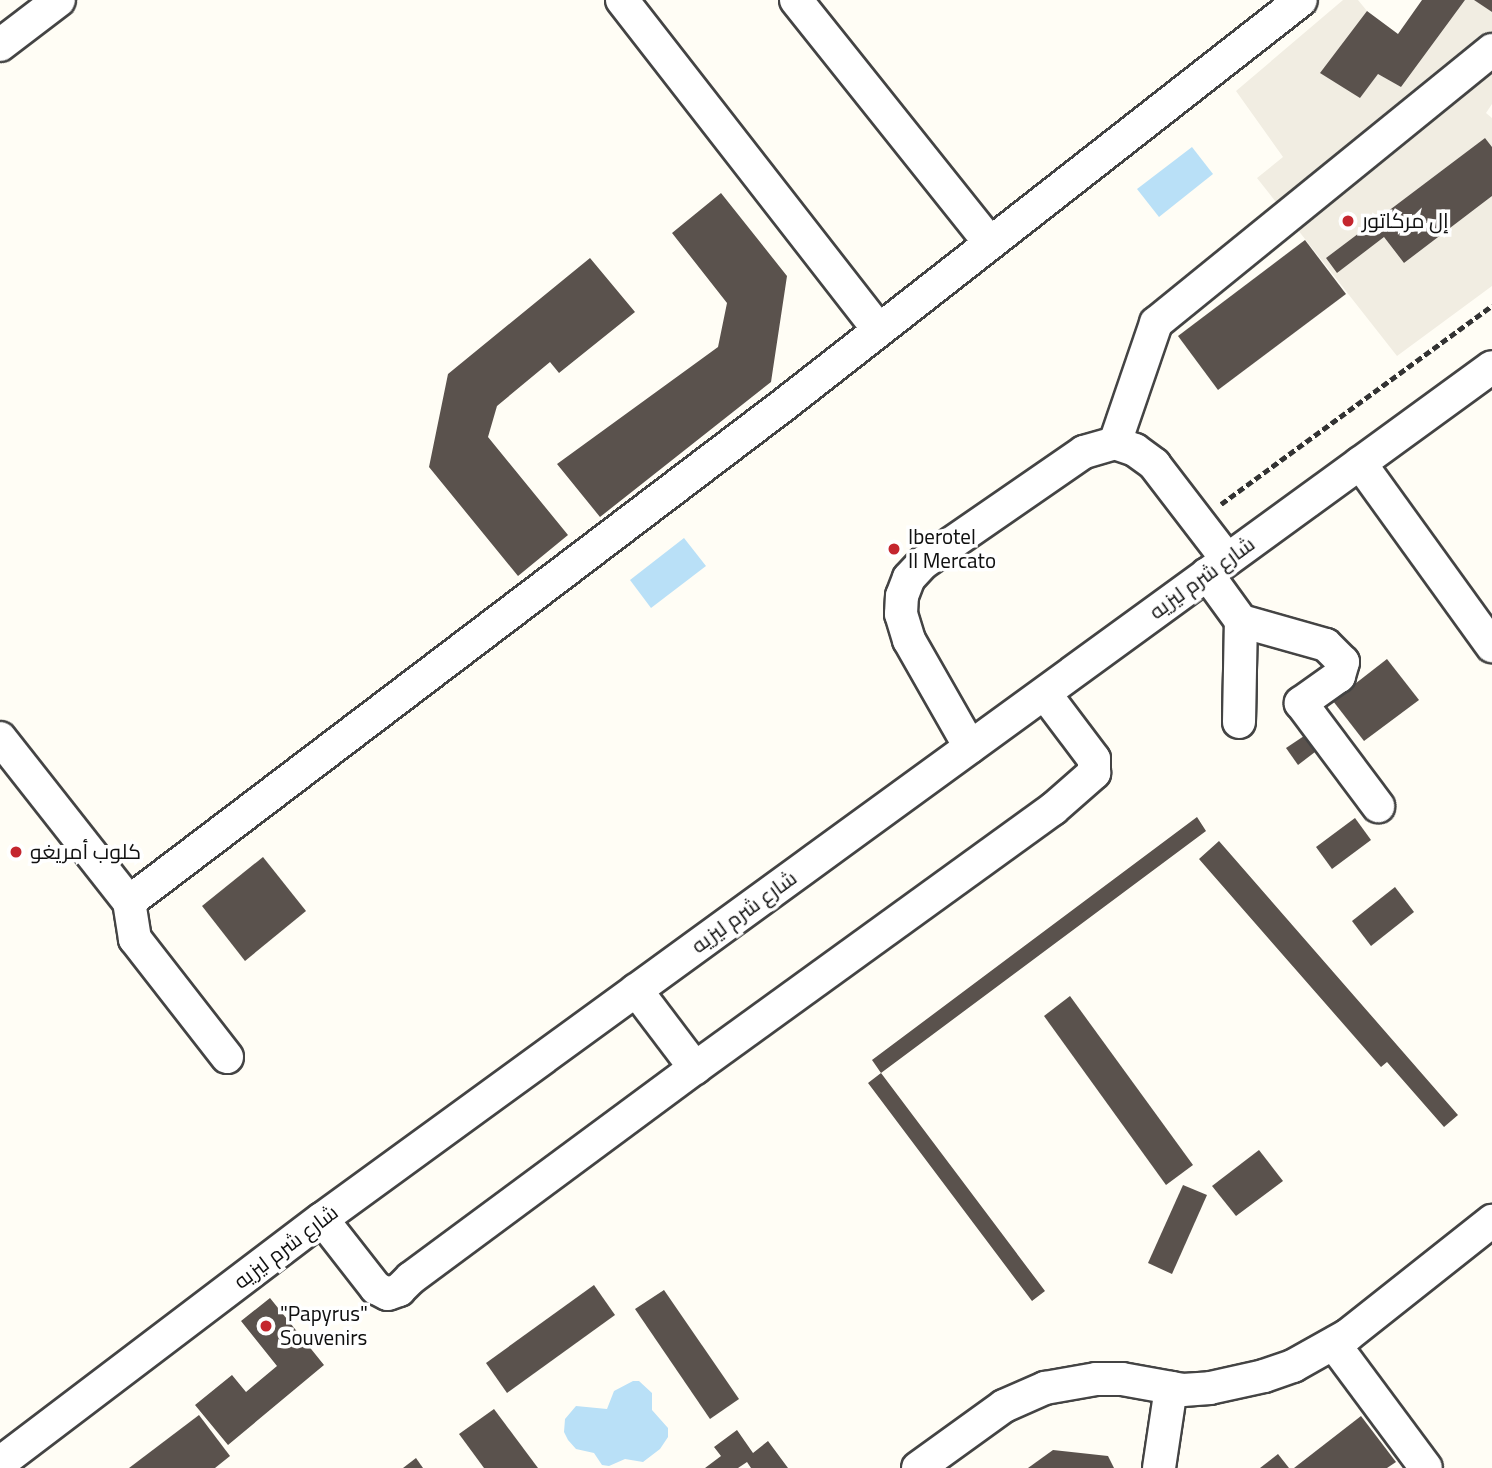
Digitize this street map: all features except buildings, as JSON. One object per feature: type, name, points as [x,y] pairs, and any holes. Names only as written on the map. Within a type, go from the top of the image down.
[{"type":"street","points":[[0,45],[59,0]]},
{"type":"street","points":[[622,0],[879,330]]},
{"type":"street","points":[[796,0],[990,243]]},
{"type":"street","points":[[129,902],[879,330],[1301,0]]},
{"type":"street","points":[[1115,443],[1156,323],[1492,50]]},
{"type":"street","name":"شارع شرم ليزيه","points":[[0,1463],[322,1219],[1492,367]]},
{"type":"street","points":[[970,747],[909,640],[901,614],[902,596],[909,578],[923,563],[1084,452],[1115,443],[1135,450],[1154,464],[1198,521],[1241,621],[1239,722]]},
{"type":"street","points":[[1360,463],[1492,646]]},
{"type":"street","points":[[1241,621],[1326,645],[1343,662],[1339,676],[1301,704],[1378,806]]},
{"type":"street","points":[[322,1219],[376,1289],[388,1294],[399,1290],[421,1270],[695,1068],[1042,818],[1094,773],[1094,759],[1045,694]]},
{"type":"street","points":[[0,737],[129,902],[135,939],[228,1056]]},
{"type":"street","points":[[636,990],[695,1068]]},
{"type":"street","points":[[918,1468],[1004,1406],[1045,1388],[1096,1379],[1122,1379],[1171,1388],[1210,1388],[1264,1377],[1293,1366],[1334,1344],[1492,1221]]},
{"type":"street","points":[[1334,1344],[1426,1468]]},
{"type":"street","points":[[1159,1468],[1171,1388]]},
{"type":"path","points":[[1198,521],[1492,306]]},
{"type":"shaded area","points":[[1343,0],[1358,0],[1367,11],[1360,98],[1378,74],[1401,87],[1465,0],[1474,0],[1492,12],[1492,104],[1486,113],[1492,118],[1492,147],[1485,138],[1326,258],[1338,272],[1384,237],[1404,263],[1492,196],[1492,286],[1397,356],[1257,178],[1283,157],[1236,91]]},
{"type":"water","points":[[1192,147],[1213,174],[1159,217],[1137,189]]},
{"type":"water","points":[[684,538],[706,566],[651,608],[630,580]]},
{"type":"water","points":[[633,1381],[639,1381],[652,1393],[652,1410],[668,1428],[668,1437],[660,1449],[643,1462],[625,1459],[609,1466],[602,1465],[594,1453],[576,1449],[568,1440],[564,1432],[565,1419],[576,1406],[607,1409],[614,1391]]},
{"type":"place","name":"إل مركاتور","points":[[1348,221]]},
{"type":"place","name":"Iberotel Il Mercato","points":[[894,549]]},
{"type":"place","name":"كلوب أمريغو","points":[[16,852]]},
{"type":"place","name":"\"Papyrus\" Souvenirs","points":[[266,1326]]}]
